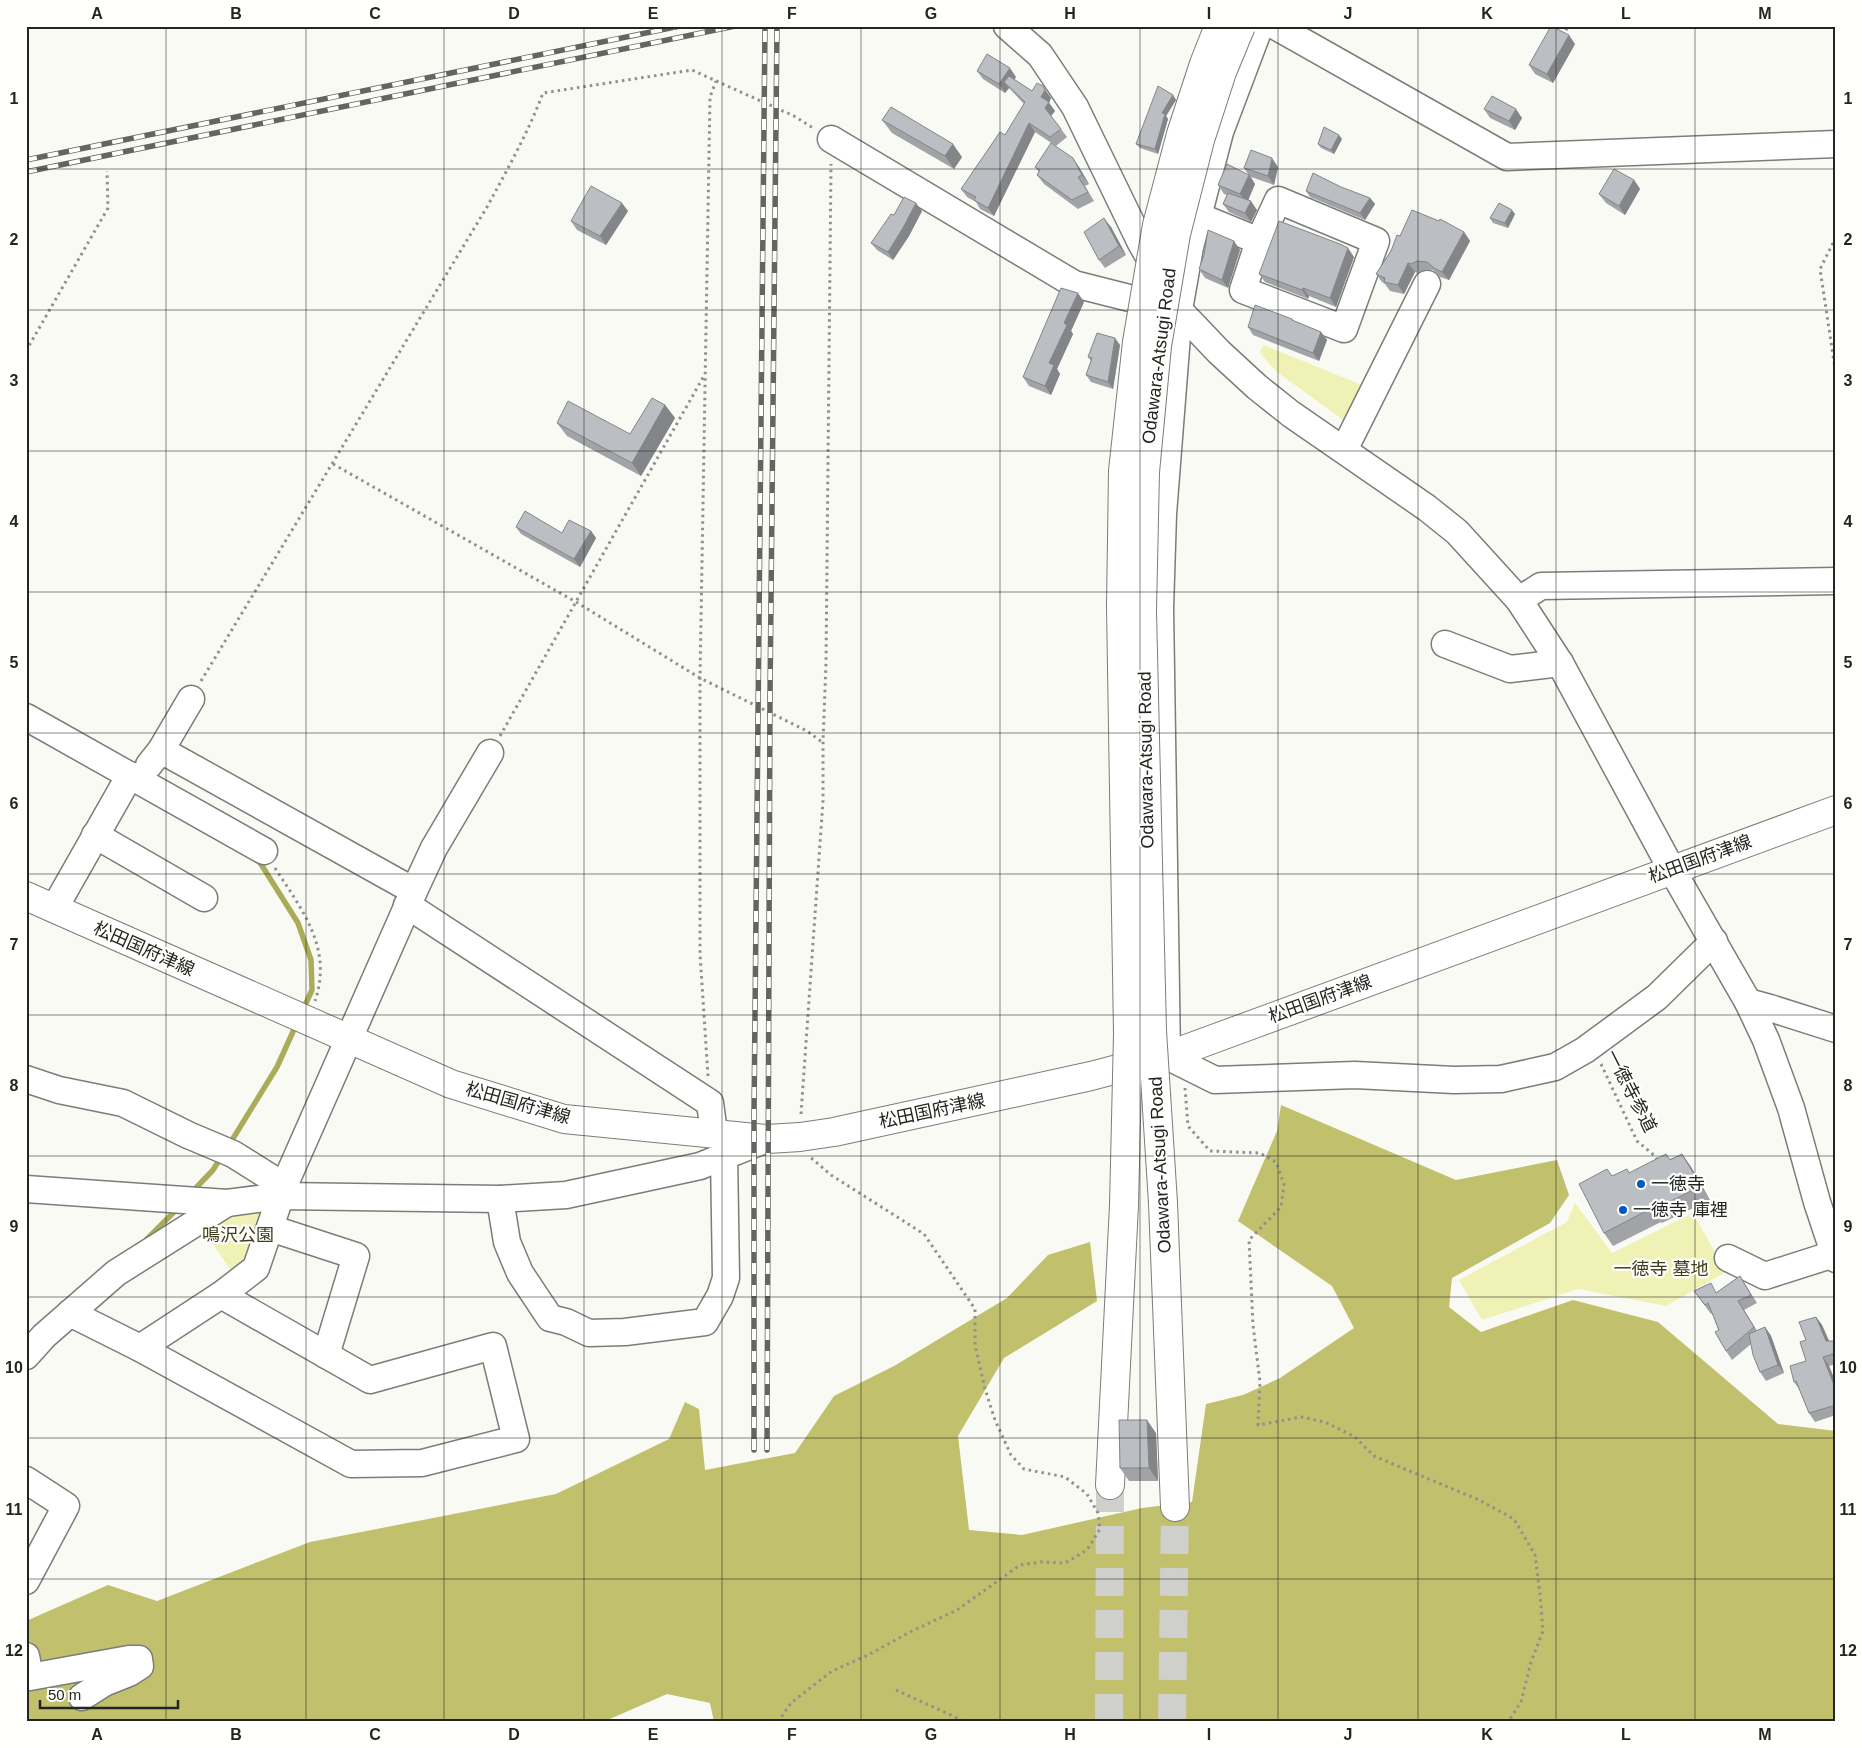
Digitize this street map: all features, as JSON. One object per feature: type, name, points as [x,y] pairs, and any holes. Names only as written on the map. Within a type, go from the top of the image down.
[{"type":"main road","name":"Odawara-Atsugi Road","points":[[1110,1485],[1124,1205],[1128,1034],[1121,606],[1124,472],[1137,342],[1157,225],[1181,134],[1204,64],[1219,26]]},
{"type":"main road","name":"Odawara-Atsugi Road","points":[[1175,1506],[1163,1203],[1152,1022],[1142,611],[1145,472],[1156,346],[1176,234],[1200,140],[1222,72],[1241,26]]},
{"type":"main road","name":"松田国府津線","points":[[26,896],[451,1084],[564,1119],[719,1144],[834,1132],[1091,1076],[1167,1056],[1836,810]]},
{"type":"street","points":[[1006,26],[1040,55],[1074,107],[1140,241],[1179,310],[1219,352],[1292,414],[1427,508],[1457,532],[1519,600],[1560,664],[1672,870],[1748,1002],[1766,1040],[1790,1108],[1817,1202],[1835,1256],[1765,1276],[1728,1258]]},
{"type":"street","points":[[1260,26],[1220,132],[1190,247],[1179,310],[1163,514],[1160,608],[1167,1056],[1215,1080],[1355,1075],[1400,1079],[1501,1079],[1555,1067],[1592,1045],[1657,997],[1714,941]]},
{"type":"street","points":[[1275,26],[1507,157],[1836,144]]},
{"type":"street","points":[[831,139],[1074,284],[1179,310]]},
{"type":"street","points":[[1278,200],[1376,241],[1344,329],[1243,290],[1259,241],[1278,200]]},
{"type":"street","points":[[1198,216],[1259,241]]},
{"type":"street","points":[[1344,450],[1427,284]]},
{"type":"street","points":[[1519,600],[1541,586],[1836,581]]},
{"type":"street","points":[[1445,644],[1510,669],[1560,664]]},
{"type":"street","points":[[54,909],[95,835],[134,777],[161,750],[191,699]]},
{"type":"street","points":[[26,717],[264,851]]},
{"type":"street","points":[[161,750],[411,898],[710,1103],[719,1144],[726,1278],[720,1296],[705,1322],[625,1332],[589,1333],[566,1322],[550,1318],[520,1274],[507,1242],[500,1199]]},
{"type":"street","points":[[140,1348],[221,1295],[256,1268],[282,1191],[411,898],[434,848],[490,753]]},
{"type":"street","points":[[95,835],[204,898]]},
{"type":"street","points":[[1748,1002],[1836,1029]]},
{"type":"street","points":[[26,1079],[59,1090],[123,1103],[188,1135],[233,1154],[282,1191]]},
{"type":"street","points":[[26,1189],[227,1203],[282,1191],[500,1199],[566,1194],[700,1166],[719,1144]]},
{"type":"street","points":[[26,1356],[44,1336],[116,1273],[227,1203]]},
{"type":"street","points":[[270,1228],[356,1256],[326,1355]]},
{"type":"street","points":[[70,1313],[140,1348],[351,1464],[422,1463],[516,1438],[493,1346],[370,1380],[221,1295]]},
{"type":"street","points":[[26,1480],[66,1506],[26,1581]]},
{"type":"street","points":[[26,1656],[30,1677],[128,1659],[139,1659],[140,1666],[129,1673],[104,1683],[82,1697]]},
{"type":"path","points":[[191,699],[487,208],[520,145],[543,93],[692,70],[794,116],[831,139],[826,663],[822,742],[822,802],[800,1137],[802,1148],[814,1162],[831,1175],[924,1234],[975,1309],[975,1345],[979,1362],[995,1420],[1011,1455],[1024,1469],[1065,1478],[1087,1494],[1098,1514],[1100,1529],[1087,1550],[1065,1563],[1041,1562],[1020,1565],[957,1610],[832,1671],[791,1703],[778,1722]]},
{"type":"path","points":[[710,1103],[700,954],[700,678],[710,97],[716,80]]},
{"type":"path","points":[[26,351],[108,208],[107,171]]},
{"type":"path","points":[[1836,237],[1820,269],[1836,375]]},
{"type":"path","points":[[490,753],[705,374]]},
{"type":"path","points":[[333,464],[576,602],[700,678],[807,731],[822,742]]},
{"type":"path","points":[[264,851],[306,916],[318,945],[322,972],[318,992],[308,1021]]},
{"type":"path","name":"一徳寺参道","points":[[1592,1045],[1637,1140],[1655,1156],[1660,1164]]},
{"type":"path","points":[[1184,1087],[1188,1126],[1210,1151],[1260,1153],[1276,1162],[1284,1184],[1280,1207],[1249,1240],[1253,1325],[1260,1382],[1258,1425],[1301,1417],[1325,1422],[1355,1437],[1374,1456],[1479,1500],[1514,1519],[1535,1555],[1543,1631],[1531,1662],[1520,1702],[1508,1722]]},
{"type":"path","points":[[896,1690],[966,1722]]},
{"type":"green space","points":[[1263,345],[1367,387],[1349,424],[1277,372],[1260,353]]},
{"type":"green space","name":"鳴沢公園","points":[[259,1202],[272,1215],[237,1279],[201,1227]]},
{"type":"green space","name":"一徳寺 墓地","points":[[1575,1203],[1612,1253],[1693,1213],[1726,1272],[1666,1306],[1578,1289],[1482,1320],[1459,1280],[1567,1222]]},
{"type":"shaded area","points":[[1281,1105],[1456,1180],[1557,1160],[1569,1195],[1550,1223],[1452,1278],[1449,1307],[1481,1332],[1573,1300],[1658,1322],[1778,1424],[1836,1431],[1836,1722],[714,1722],[710,1703],[667,1694],[603,1722],[26,1722],[26,1621],[108,1585],[157,1601],[310,1542],[556,1494],[669,1439],[685,1402],[699,1409],[705,1470],[795,1453],[834,1396],[894,1366],[1007,1298],[1048,1255],[1090,1242],[1097,1301],[1004,1358],[958,1436],[969,1530],[1022,1535],[1142,1508],[1192,1502],[1206,1404],[1243,1395],[1280,1378],[1354,1328],[1332,1286],[1238,1221],[1277,1131]]},
{"type":"building","points":[[1551,26],[1569,35],[1547,74],[1529,65]]},
{"type":"building","points":[[987,54],[1010,68],[999,84],[977,71]]},
{"type":"building","points":[[1009,76],[1032,91],[1037,83],[1043,86],[1045,90],[1041,97],[1049,102],[1045,108],[1061,129],[1050,137],[1029,123],[988,208],[974,200],[976,197],[961,189],[1000,132],[1005,135],[1025,102],[1004,82]]},
{"type":"building","points":[[1158,86],[1173,95],[1162,113],[1165,114],[1155,149],[1136,144]]},
{"type":"building","points":[[1492,96],[1516,109],[1509,121],[1484,109]]},
{"type":"building","points":[[891,107],[953,144],[945,156],[882,120]]},
{"type":"building","points":[[1324,127],[1339,135],[1331,150],[1318,144]]},
{"type":"building","points":[[1051,143],[1073,158],[1082,175],[1078,177],[1088,192],[1072,200],[1037,175],[1040,170],[1035,167]]},
{"type":"building","points":[[1251,150],[1272,158],[1268,176],[1244,168]]},
{"type":"building","points":[[1227,164],[1249,175],[1240,194],[1218,185]]},
{"type":"building","points":[[1614,169],[1634,180],[1619,206],[1599,194]]},
{"type":"building","points":[[1313,173],[1341,187],[1370,198],[1360,213],[1306,191]]},
{"type":"building","points":[[591,186],[622,203],[600,236],[571,221]]},
{"type":"building","points":[[1228,193],[1251,201],[1245,213],[1223,204]]},
{"type":"building","points":[[904,197],[916,203],[888,252],[871,243],[891,214],[894,215]]},
{"type":"building","points":[[1499,203],[1512,210],[1505,223],[1490,218]]},
{"type":"building","points":[[1412,210],[1439,221],[1440,219],[1464,232],[1442,272],[1427,262],[1417,261],[1411,264],[1408,263],[1398,285],[1384,282],[1385,278],[1376,274],[1391,251],[1397,235],[1400,236]]},
{"type":"building","points":[[1104,218],[1119,246],[1099,260],[1084,232]]},
{"type":"building","points":[[1279,221],[1348,248],[1330,298],[1259,274]]},
{"type":"building","points":[[1208,230],[1234,241],[1222,280],[1199,269],[1204,255]]},
{"type":"building","points":[[1061,288],[1078,293],[1064,323],[1067,325],[1049,363],[1054,365],[1045,386],[1023,377]]},
{"type":"building","points":[[1255,305],[1321,332],[1313,353],[1248,327]]},
{"type":"building","points":[[1097,333],[1115,338],[1108,382],[1086,375],[1092,358],[1088,357]]},
{"type":"building","points":[[652,398],[665,405],[632,463],[557,423],[568,401],[630,434]]},
{"type":"building","points":[[525,511],[562,533],[569,520],[591,531],[574,559],[516,527]]},
{"type":"building","points":[[1666,1154],[1670,1160],[1682,1154],[1701,1186],[1653,1210],[1652,1208],[1604,1233],[1579,1184],[1607,1169],[1612,1176],[1627,1169],[1629,1173]]},
{"type":"building","points":[[1740,1276],[1751,1295],[1738,1301],[1754,1327],[1726,1351],[1715,1332],[1719,1330],[1708,1303],[1705,1305],[1694,1291],[1711,1283],[1716,1293]]},
{"type":"building","points":[[1816,1317],[1826,1341],[1836,1341],[1836,1353],[1823,1357],[1836,1390],[1836,1405],[1809,1413],[1796,1381],[1794,1382],[1790,1366],[1806,1361],[1800,1342],[1806,1340],[1799,1322]]},
{"type":"building","points":[[1765,1327],[1778,1365],[1760,1372],[1753,1355],[1749,1334]]},
{"type":"building","points":[[1119,1420],[1147,1420],[1149,1468],[1120,1468]]},
{"type":"waterway","points":[[255,859],[259,861],[298,923],[311,960],[312,990],[302,1012]]},
{"type":"waterway","points":[[229,1145],[277,1067],[296,1025]]},
{"type":"waterway","points":[[192,1192],[213,1170],[221,1157]]},
{"type":"waterway","points":[[147,1239],[178,1208]]},
{"type":"tunnel","points":[[1109,1722],[1110,1485]]},
{"type":"tunnel","points":[[1172,1722],[1175,1507]]},
{"type":"railway","points":[[26,160],[680,26]]},
{"type":"railway","points":[[26,172],[735,26]]},
{"type":"railway","points":[[754,1450],[754,1115],[765,26]]},
{"type":"railway","points":[[767,1450],[770,695],[777,26]]},
{"type":"place","name":"一徳寺","points":[[1641,1184]]},
{"type":"place","name":"一徳寺 庫裡","points":[[1623,1210]]}]
